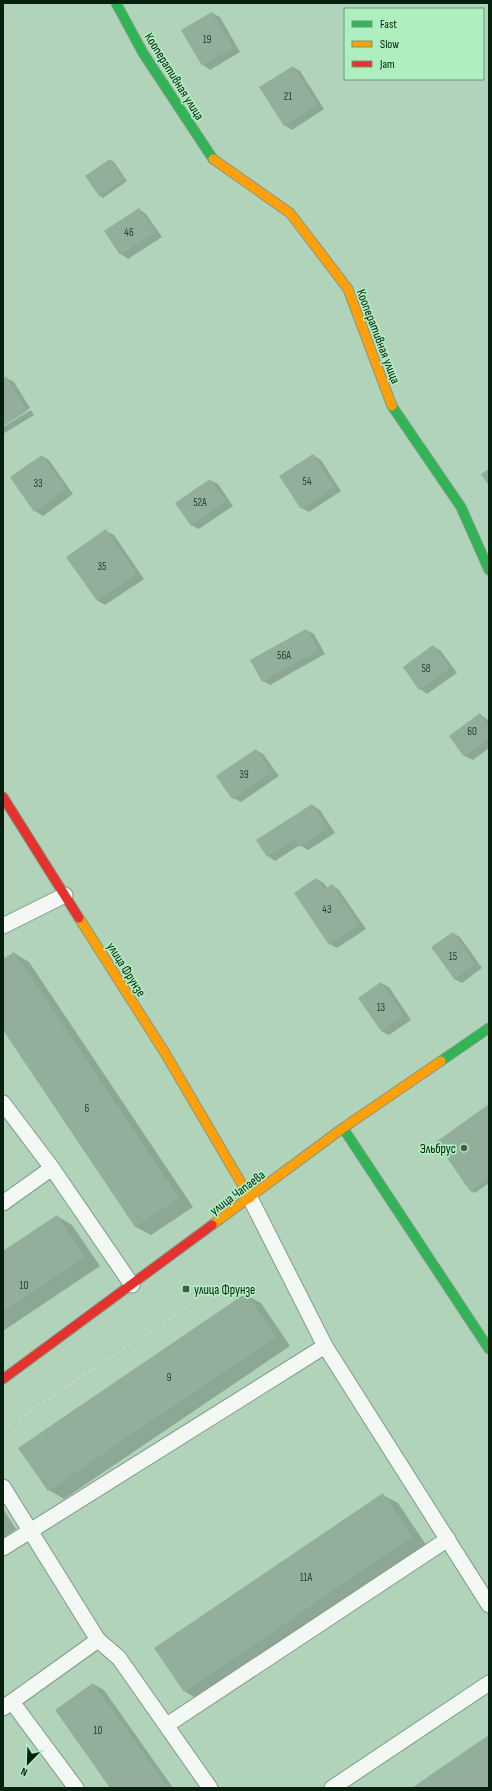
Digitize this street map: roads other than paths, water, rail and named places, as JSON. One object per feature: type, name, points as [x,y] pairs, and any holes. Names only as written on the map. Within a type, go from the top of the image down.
[{"type":"street","name":"Кооперативная улица","points":[[116,3],[143,53],[215,162],[290,213],[348,289],[394,411],[460,507],[489,570]]},
{"type":"street","name":"улица Фрунзе","points":[[3,797],[165,1053],[250,1198]]},
{"type":"street","name":"улица Чапаева","points":[[3,1379],[343,1128],[489,1028]]},
{"type":"street","points":[[343,1128],[489,1349]]},
{"type":"lane","points":[[3,926],[65,896]]},
{"type":"lane","points":[[3,1103],[52,1168],[132,1285]]},
{"type":"lane","points":[[3,1203],[52,1168]]},
{"type":"lane","points":[[250,1198],[324,1346],[489,1605]]},
{"type":"lane","points":[[3,1548],[324,1346]]},
{"type":"lane","points":[[3,1487],[98,1640],[119,1658],[210,1788]]},
{"type":"lane","points":[[167,1725],[448,1539]]},
{"type":"lane","points":[[76,1788],[7,1705],[98,1640]]},
{"type":"lane","points":[[332,1788],[489,1683]]},
{"type":"place","name":"Эльбрус","points":[[464,1148]]},
{"type":"place","name":"улица Фрунзе","points":[[186,1289]]}]
